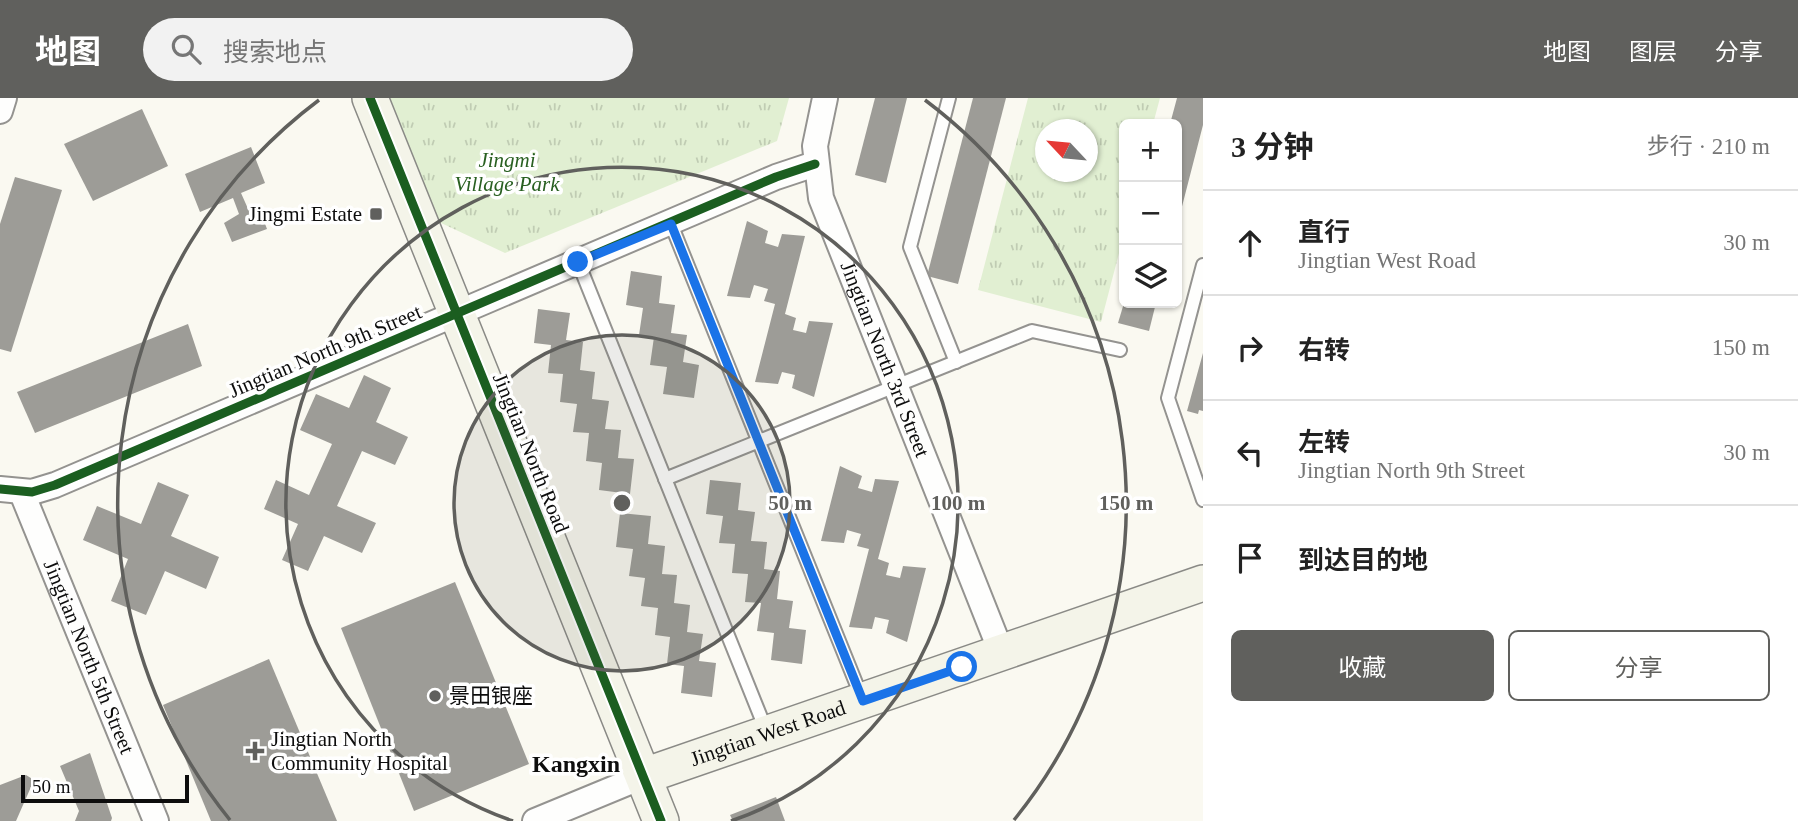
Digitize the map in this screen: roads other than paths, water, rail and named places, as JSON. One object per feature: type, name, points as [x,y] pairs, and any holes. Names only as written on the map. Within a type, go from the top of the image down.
[{"type":"street","points":[[0,111],[4,98]]},
{"type":"street","name":"Jingtian North Road","points":[[370,98],[661,821]]},
{"type":"street","name":"Jingtian North 3rd Street","points":[[825,98],[816,134],[815,164],[821,198],[1002,653]]},
{"type":"street","name":"Jingtian North 9th Street","points":[[11,491],[55,485],[776,177],[815,164]]},
{"type":"street","name":"Jingtian North 5th Street","points":[[11,491],[156,821]]},
{"type":"street","name":"Jingtian West Road","points":[[535,821],[644,776],[1203,583]]},
{"type":"lane","points":[[948,98],[910,247],[956,362]]},
{"type":"lane","points":[[671,224],[863,701]]},
{"type":"lane","points":[[578,262],[768,733]]},
{"type":"lane","points":[[1203,265],[1168,398],[1203,500]]},
{"type":"lane","points":[[665,479],[1032,331],[1120,350]]},
{"type":"place","name":"Jingmi Estate","points":[[376,214]]},
{"type":"place","name":"景田银座","points":[[435,696]]},
{"type":"place","name":"Jingtian North Community Hospital","points":[[255,751]]},
{"type":"district","name":"Kangxin","points":[[576,764]]},
{"type":"park label","name":"Jingmi Village Park","points":[[507,172]]}]
